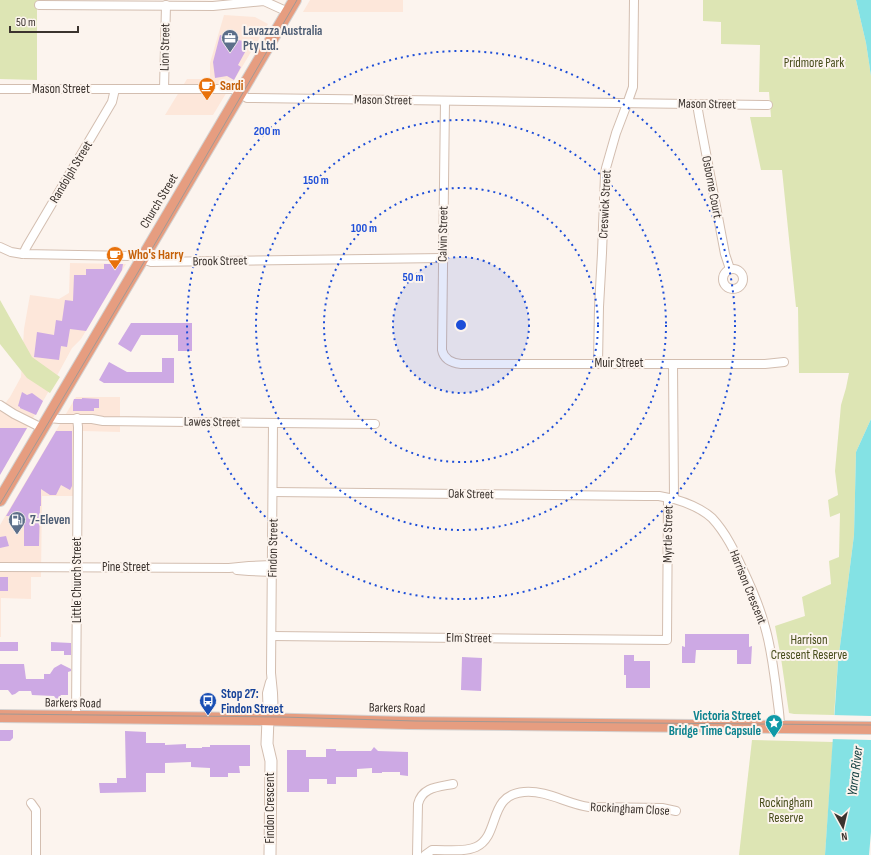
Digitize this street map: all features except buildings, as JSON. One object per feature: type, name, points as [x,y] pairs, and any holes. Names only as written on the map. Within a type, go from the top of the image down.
[{"type":"main road","name":"Church Street","points":[[0,500],[295,0]]},
{"type":"main road","name":"Barkers Road","points":[[0,716],[409,723],[871,728]]},
{"type":"street","name":"Creswick Street","points":[[598,363],[598,307],[605,175],[616,133],[631,92],[633,79],[634,0]]},
{"type":"street","points":[[38,5],[224,5],[264,1],[288,12]]},
{"type":"street","name":"Lion Street","points":[[164,89],[166,5]]},
{"type":"street","name":"Mason Street","points":[[0,89],[233,89],[247,98],[768,105]]},
{"type":"street","name":"Randolph Street","points":[[23,254],[112,102],[115,89]]},
{"type":"street","name":"Calvin Street","points":[[445,101],[442,350],[447,360],[453,363]]},
{"type":"street","name":"Osborne Court","points":[[697,104],[725,254],[730,269]]},
{"type":"street","name":"Brook Street","points":[[0,247],[18,254],[133,256],[151,262],[443,258]]},
{"type":"street","name":"Muir Street","points":[[453,363],[765,364],[784,362]]},
{"type":"street","name":"Myrtle Street","points":[[667,640],[673,364]]},
{"type":"street","points":[[0,405],[42,428]]},
{"type":"street","name":"Lawes Street","points":[[49,418],[77,418],[103,421],[375,424]]},
{"type":"street","name":"Little Church Street","points":[[76,717],[77,418]]},
{"type":"street","name":"Findon Street","points":[[271,720],[273,693],[271,673],[273,423]]},
{"type":"street","name":"Oak Street","points":[[273,492],[646,496],[671,499]]},
{"type":"street","name":"Harrison Crescent","points":[[671,499],[700,509],[711,518],[730,542],[738,558],[766,628],[771,654],[780,727]]},
{"type":"street","name":"Pine Street","points":[[0,567],[229,568],[248,566],[272,569]]},
{"type":"street","name":"Elm Street","points":[[272,636],[667,640]]},
{"type":"street","name":"Findon Crescent","points":[[270,855],[270,761],[274,744],[271,720]]},
{"type":"street","points":[[417,855],[418,804],[420,796],[430,789],[453,784]]},
{"type":"street","name":"Rockingham Close","points":[[425,855],[432,850],[467,849],[478,846],[488,834],[496,812],[501,804],[506,799],[517,793],[525,792],[552,795],[580,806],[662,808],[676,812]]},
{"type":"street","points":[[31,803],[36,810],[36,855]]},
{"type":"shaded area","points":[[310,0],[403,0],[403,12],[303,12]]},
{"type":"shaded area","points":[[224,15],[255,17],[268,24],[213,115],[165,115],[187,79],[210,79],[210,63]]},
{"type":"shaded area","points":[[70,263],[126,264],[81,339],[72,348],[46,396],[0,474],[0,410],[10,397],[21,377],[24,329],[30,295],[59,299],[69,293]]},
{"type":"shaded area","points":[[76,397],[120,397],[120,432],[83,431],[82,496],[42,496],[41,577],[31,577],[31,599],[1,598],[0,637],[0,525]]},
{"type":"green space","points":[[0,0],[37,0],[37,80],[0,79]]},
{"type":"green space","name":"Pridmore Park","points":[[703,0],[856,0],[866,43],[871,76],[871,419],[856,452],[854,535],[838,662],[834,715],[789,713],[775,626],[805,616],[802,597],[831,584],[829,561],[839,557],[840,513],[830,517],[828,500],[838,495],[835,471],[841,405],[849,373],[799,373],[798,307],[796,307],[782,170],[761,170],[750,117],[771,117],[769,92],[759,92],[760,45],[721,44],[721,22],[703,21]]},
{"type":"green space","points":[[0,300],[32,357],[60,377],[50,393],[27,378],[0,344]]},
{"type":"green space","name":"Rockingham Reserve","points":[[752,740],[833,742],[825,855],[739,855]]},
{"type":"water","points":[[856,0],[871,0],[871,76],[866,43]]},
{"type":"water","name":"Yarra River","points":[[871,419],[871,832],[869,855],[825,855],[838,662],[854,535],[856,452]]},
{"type":"pier","points":[[832,715],[871,716],[871,740],[831,739]]},
{"type":"tram line","points":[[0,504],[156,242],[297,0]]},
{"type":"tram line","points":[[0,714],[282,717],[416,721],[871,725]]},
{"type":"place","name":"Lavazza Australia Pty Ltd.","points":[[230,53]]},
{"type":"place","name":"Sardi","points":[[207,101]]},
{"type":"place","name":"Who's Harry","points":[[115,270]]},
{"type":"place","name":"7-Eleven","points":[[17,535]]},
{"type":"place","name":"Stop 27: Findon Street","points":[[208,716]]},
{"type":"place","name":"Victoria Street Bridge Time Capsule","points":[[774,738]]},
{"type":"park label","name":"Harrison Crescent Reserve","points":[[809,648]]}]
